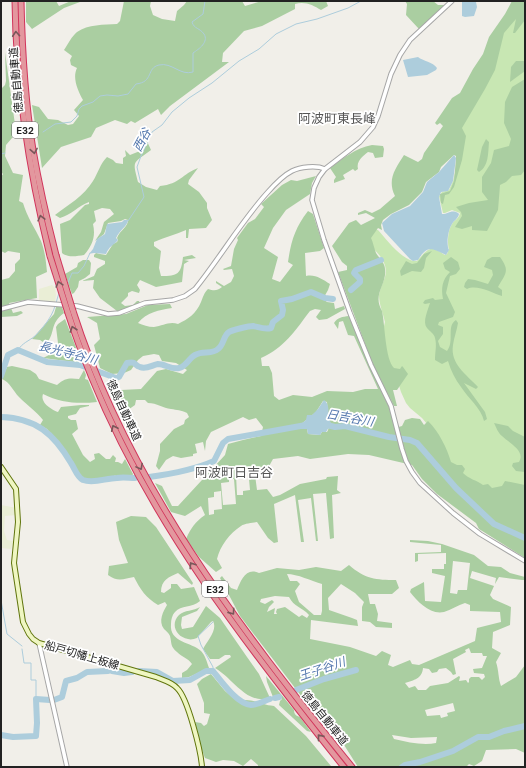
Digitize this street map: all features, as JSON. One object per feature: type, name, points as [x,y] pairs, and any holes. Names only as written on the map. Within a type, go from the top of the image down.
[{"type":"highway","name":"徳島自動車道","points":[[15,1],[19,76],[26,138],[35,190],[71,312],[79,346],[134,469],[196,572],[267,670],[344,767]]},
{"type":"highway","name":"徳島自動車道","points":[[21,1],[21,27],[25,77],[33,150],[53,255]]},
{"type":"highway","name":"徳島自動車道","points":[[71,312],[85,343],[102,396],[143,473],[174,525],[203,571],[272,667],[352,767]]},
{"type":"main road","name":"船戸切幡上板線","points":[[1,467],[16,489],[18,522],[14,563],[23,622],[28,634],[39,643],[156,677],[178,688],[185,701],[200,752],[202,767]]},
{"type":"street","points":[[452,1],[410,40],[390,74],[378,116],[372,127],[360,142],[325,169],[314,188],[312,200],[314,211],[353,320],[371,365],[391,406],[406,461],[420,483],[443,504],[480,534],[525,560]]},
{"type":"street","points":[[1,309],[25,302],[32,302],[77,306],[108,314],[118,313],[145,303],[173,300],[185,296],[195,288],[260,201],[283,177],[300,168],[325,169]]},
{"type":"street","points":[[39,643],[67,767]]},
{"type":"green space","points":[[26,1],[56,1],[59,6],[71,1],[80,2],[64,8],[32,29],[26,22]]},
{"type":"green space","points":[[124,1],[151,1],[150,6],[153,15],[162,19],[175,21],[177,11],[187,1],[242,1],[245,6],[262,1],[326,1],[328,6],[321,10],[309,4],[295,4],[295,9],[262,26],[244,31],[223,53],[222,62],[229,62],[170,106],[161,115],[158,109],[135,123],[131,121],[127,124],[115,120],[96,128],[91,137],[61,147],[42,168],[32,105],[39,107],[48,119],[58,120],[68,125],[73,124],[79,116],[74,110],[83,100],[75,80],[77,68],[71,65],[70,60],[72,56],[64,50],[73,36],[81,29],[96,25],[117,24],[120,21]]},
{"type":"green space","points":[[405,1],[433,1],[438,5],[445,5],[419,29],[406,15],[407,4]]},
{"type":"green space","points":[[512,1],[525,1],[525,20],[515,33],[513,33],[516,19],[504,33],[495,70],[462,128],[466,136],[462,160],[454,187],[449,194],[445,195],[443,204],[441,203],[440,194],[450,191],[454,181],[456,156],[454,155],[441,167],[439,172],[426,182],[422,192],[409,205],[383,220],[381,225],[382,230],[378,228],[371,238],[376,253],[385,267],[384,280],[379,294],[379,305],[382,311],[389,357],[394,368],[400,369],[402,366],[408,374],[397,390],[393,390],[397,406],[394,406],[373,365],[338,272],[347,270],[347,266],[342,262],[332,246],[349,223],[356,220],[361,225],[375,218],[366,213],[358,215],[358,213],[365,210],[372,213],[380,209],[395,196],[392,185],[393,175],[404,155],[418,162],[422,159],[424,153],[443,126],[440,123],[437,125],[435,123],[452,98],[460,93],[483,54],[489,37]]},
{"type":"green space","points":[[525,10],[525,497],[459,481],[432,430],[406,403],[397,379],[389,366],[382,329],[385,322],[379,295],[385,277],[385,267],[382,258],[368,243],[373,229],[378,230],[396,250],[412,261],[417,261],[429,249],[445,255],[447,254],[449,249],[448,240],[450,230],[452,224],[459,217],[460,213],[452,210],[443,213],[439,196],[442,192],[449,190],[453,181],[456,169],[459,129],[500,36],[510,22]]},
{"type":"green space","points":[[5,52],[16,132],[6,145],[5,156],[13,173],[23,175],[19,201],[23,203],[41,241],[47,272],[36,277],[37,298],[9,303],[13,313],[21,311],[23,313],[17,316],[1,317],[1,280],[9,278],[15,271],[15,264],[20,259],[20,253],[8,251],[5,253],[1,251],[1,177],[3,174],[1,172],[1,89],[5,85],[6,81]]},
{"type":"green space","points":[[516,61],[525,62],[525,71],[510,82],[511,67]]},
{"type":"green space","points":[[525,79],[525,170],[521,175],[512,176],[500,185],[498,210],[487,231],[472,230],[472,226],[462,229],[455,227],[462,216],[461,212],[456,207],[488,200],[482,192],[482,177],[491,163],[494,150],[509,146],[511,139],[504,123],[505,102],[512,87]]},
{"type":"green space","points":[[146,139],[151,150],[137,160],[135,169],[138,182],[146,187],[157,190],[160,186],[177,181],[198,168],[189,180],[188,184],[199,192],[207,203],[207,208],[212,220],[206,228],[189,229],[188,238],[186,238],[186,230],[154,242],[154,246],[161,251],[159,268],[161,276],[178,273],[183,257],[192,255],[196,258],[184,260],[189,261],[184,264],[182,282],[156,287],[140,280],[137,285],[140,290],[139,293],[132,291],[128,293],[128,296],[121,303],[125,306],[133,305],[139,301],[140,304],[117,311],[100,298],[93,288],[94,280],[82,281],[94,276],[97,269],[105,264],[105,261],[94,257],[94,255],[96,253],[106,255],[113,244],[117,242],[118,235],[127,225],[128,220],[125,219],[108,223],[104,234],[95,241],[101,232],[104,222],[114,214],[110,209],[102,208],[94,211],[96,221],[93,224],[94,237],[91,245],[84,255],[70,256],[62,253],[60,224],[70,220],[85,205],[89,204],[89,202],[64,217],[60,218],[55,215],[76,200],[85,191],[93,181],[107,157],[116,163],[123,164],[123,158],[126,156],[125,150],[130,155],[140,151]]},
{"type":"green space","points":[[486,139],[489,142],[487,159],[485,166],[479,172],[477,170],[482,147]]},
{"type":"green space","points":[[372,145],[383,146],[383,157],[375,158],[373,153],[368,152],[359,161],[358,169],[355,171],[353,169],[343,175],[345,179],[334,183],[336,177],[330,168],[355,151]]},
{"type":"green space","points":[[316,176],[312,183],[310,194],[286,210],[273,228],[264,248],[278,257],[272,279],[280,282],[293,265],[288,262],[292,241],[300,223],[308,211],[313,214],[324,248],[320,251],[305,253],[306,276],[315,276],[330,284],[323,299],[327,302],[334,303],[335,309],[344,306],[345,309],[327,319],[319,320],[316,317],[321,310],[315,309],[310,311],[283,344],[261,358],[262,366],[269,366],[272,373],[274,396],[279,400],[293,395],[312,397],[327,391],[353,392],[365,389],[378,389],[354,336],[348,335],[343,321],[339,322],[338,329],[334,323],[339,318],[349,316],[370,367],[388,404],[395,428],[402,426],[405,420],[412,418],[420,419],[424,425],[428,421],[442,440],[451,462],[457,465],[462,465],[465,469],[463,473],[468,477],[483,485],[488,484],[492,488],[502,486],[505,481],[525,485],[525,558],[479,529],[476,523],[437,494],[422,479],[412,465],[369,455],[348,454],[310,459],[298,456],[273,459],[268,468],[255,475],[257,490],[267,489],[273,497],[280,495],[300,484],[326,479],[327,477],[338,476],[337,490],[341,493],[332,495],[334,538],[330,539],[326,493],[313,494],[318,541],[316,541],[311,498],[298,500],[304,542],[301,542],[295,495],[274,504],[278,542],[274,543],[268,538],[257,522],[243,525],[233,532],[223,545],[217,559],[222,568],[216,572],[199,557],[186,539],[194,526],[205,515],[201,506],[185,516],[171,512],[155,483],[162,486],[172,506],[178,506],[225,455],[228,444],[261,436],[263,427],[256,418],[249,420],[243,417],[211,432],[206,441],[205,451],[203,442],[195,444],[197,453],[193,454],[193,456],[181,458],[173,456],[166,460],[159,470],[156,466],[160,451],[160,444],[174,429],[184,424],[185,420],[189,417],[185,412],[148,403],[145,400],[136,400],[135,405],[125,412],[121,400],[121,390],[141,389],[157,371],[166,369],[183,374],[187,370],[176,363],[162,361],[159,355],[154,354],[143,356],[131,370],[124,373],[112,374],[100,368],[94,345],[100,339],[97,323],[87,317],[126,314],[148,305],[170,304],[172,308],[149,314],[138,323],[154,327],[169,323],[178,324],[185,320],[197,310],[208,289],[215,290],[222,287],[216,283],[216,281],[224,286],[231,282],[234,276],[232,269],[223,269],[231,266],[234,249],[238,240],[237,238],[248,223],[255,219],[264,207],[261,204],[282,185],[291,180],[297,181]],"holes":[[[323,401],[327,402],[329,422],[327,432],[322,432],[320,435],[308,434],[307,429],[301,429],[300,425],[316,412]],[[248,468],[250,490],[243,491],[243,495],[237,495],[236,474],[242,473],[242,469]],[[229,479],[234,479],[236,504],[223,505],[221,483],[229,482]],[[221,491],[222,509],[214,510],[214,514],[209,515],[208,498],[214,497],[214,492]]]},
{"type":"green space","points":[[432,251],[426,258],[424,268],[421,272],[412,271],[401,276],[400,271],[406,261],[412,264],[417,263],[424,254]]},
{"type":"green space","points":[[451,257],[458,262],[460,269],[456,274],[450,276],[446,293],[455,312],[453,317],[439,322],[438,325],[443,327],[443,334],[438,341],[440,347],[447,351],[450,343],[452,326],[456,320],[458,323],[453,345],[454,358],[464,373],[478,387],[476,389],[464,383],[485,412],[487,419],[484,421],[477,407],[457,381],[448,361],[442,364],[435,360],[435,338],[425,323],[430,303],[423,303],[425,300],[433,298],[435,300],[443,299],[443,284],[445,278],[450,272],[445,269],[443,263]]},
{"type":"green space","points":[[492,257],[500,257],[506,269],[505,275],[498,287],[502,290],[502,296],[480,288],[467,289],[464,287],[468,279],[488,284],[493,275],[492,270],[484,267],[487,260]]},
{"type":"green space","points":[[83,260],[89,260],[91,263],[90,274],[79,281],[78,287],[72,294],[65,274],[77,267],[78,263]]},
{"type":"green space","points":[[52,285],[55,288],[55,302],[39,301],[39,289]]},
{"type":"green space","points":[[56,307],[62,307],[64,313],[56,321],[51,336],[46,344],[40,340],[32,339],[54,314]]},
{"type":"green space","points":[[65,319],[82,363],[43,358],[53,353],[58,343],[56,327]]},
{"type":"green space","points":[[12,366],[30,370],[36,374],[39,379],[57,385],[67,379],[79,379],[84,370],[86,375],[85,379],[88,380],[97,402],[70,402],[43,394],[43,400],[49,407],[58,412],[61,407],[89,405],[80,408],[76,414],[68,416],[71,420],[76,420],[78,429],[72,434],[83,455],[90,462],[95,459],[94,454],[99,453],[106,459],[110,459],[113,455],[116,458],[115,462],[122,464],[125,459],[133,474],[132,477],[116,477],[115,475],[114,477],[85,480],[80,477],[66,452],[47,429],[40,425],[43,420],[19,397],[7,382],[2,379],[7,367]]},
{"type":"green space","points":[[494,423],[508,426],[513,431],[525,437],[525,472],[516,471],[512,466],[513,463],[519,462],[521,458],[519,451],[499,433]]},
{"type":"green space","points":[[1,505],[17,508],[17,515],[5,516],[4,531],[7,540],[14,541],[11,549],[1,548]]},
{"type":"green space","points":[[131,516],[146,517],[156,527],[193,583],[192,585],[178,573],[164,582],[161,592],[164,593],[171,588],[171,584],[177,584],[181,589],[194,587],[200,601],[194,605],[177,610],[171,621],[171,630],[177,639],[201,651],[209,668],[189,677],[182,678],[182,673],[192,664],[173,648],[170,635],[161,623],[167,605],[165,602],[158,605],[150,599],[141,589],[134,577],[114,579],[108,575],[109,566],[128,563],[119,540],[116,522]]},
{"type":"green space","points":[[410,540],[428,541],[442,544],[474,555],[488,566],[501,567],[510,573],[525,577],[525,580],[522,580],[499,577],[495,584],[496,578],[472,571],[470,578],[494,586],[490,595],[493,599],[511,607],[510,625],[493,632],[492,648],[501,653],[496,662],[501,686],[516,677],[525,665],[525,753],[516,749],[486,750],[482,761],[474,766],[469,764],[466,767],[358,767],[339,737],[305,701],[240,616],[220,578],[222,576],[231,588],[237,590],[240,582],[247,573],[251,572],[259,573],[277,568],[299,570],[316,567],[341,571],[349,565],[360,573],[371,578],[396,580],[399,588],[392,594],[368,594],[370,604],[375,604],[378,614],[377,621],[392,623],[392,628],[376,627],[370,622],[362,621],[362,607],[364,602],[355,593],[341,584],[328,598],[329,610],[357,620],[358,626],[311,620],[310,639],[350,647],[376,656],[382,651],[391,655],[388,665],[393,667],[410,660],[412,664],[419,665],[475,641],[477,628],[501,622],[500,612],[470,611],[470,605],[465,603],[444,612],[434,612],[421,604],[410,592],[411,589],[424,582],[425,601],[441,602],[445,576],[432,573],[432,569],[444,569],[444,564],[446,564],[446,553],[418,554],[418,561],[415,562],[415,553],[441,552],[441,545],[410,542]],"holes":[[[453,561],[470,563],[467,590],[458,590],[457,594],[450,593]],[[287,574],[300,576],[322,584],[321,615],[314,615],[299,602],[295,591],[300,584],[297,581],[290,581]],[[275,596],[289,597],[293,603],[309,615],[307,618],[302,615],[299,617],[285,607],[277,609],[277,614],[274,614],[275,608],[267,612],[269,607],[274,602],[272,600],[265,604],[260,602],[261,599]],[[469,648],[471,653],[482,653],[483,656],[487,656],[482,668],[473,669],[474,673],[484,674],[485,677],[482,680],[479,677],[471,677],[468,683],[466,680],[459,681],[459,676],[448,683],[430,686],[426,690],[418,690],[415,686],[409,688],[405,683],[419,677],[423,668],[429,669],[432,673],[437,672],[439,669],[446,668],[453,675],[456,674],[453,659],[466,652],[465,650]],[[453,703],[455,711],[447,713],[448,716],[441,718],[440,715],[427,716],[425,710]],[[392,735],[411,738],[437,737],[436,743],[415,743],[394,739]]]},
{"type":"green space","points":[[206,606],[220,618],[259,674],[270,698],[254,698],[241,690],[215,668],[231,657],[230,655],[225,655],[219,659],[210,659],[203,649],[213,632],[213,621],[197,638],[188,639],[180,636],[175,626],[176,619],[179,615],[200,607],[197,611],[182,617],[182,629],[193,627]]},
{"type":"green space","points":[[211,674],[225,691],[237,701],[247,700],[274,706],[306,736],[331,766],[258,767],[258,765],[251,759],[243,766],[234,761],[223,760],[216,762],[205,758],[195,722],[201,723],[204,726],[207,724],[210,714],[204,713],[204,703],[197,684]]},
{"type":"green space","points":[[266,676],[294,710],[294,713],[300,717],[311,732],[307,731],[279,705],[282,699],[279,695],[273,697]]},
{"type":"water","points":[[462,1],[476,2],[477,7],[474,16],[462,16]]},
{"type":"water","points":[[418,57],[433,64],[437,68],[436,70],[427,75],[408,77],[403,60]]},
{"type":"water","points":[[454,155],[456,158],[453,181],[448,191],[441,192],[439,197],[442,214],[454,211],[459,214],[449,230],[449,250],[446,255],[430,249],[424,252],[418,260],[413,261],[384,231],[382,223],[392,214],[410,206],[423,192],[427,182],[439,172]]},
{"type":"water","points":[[124,220],[128,220],[116,238],[118,240],[110,247],[106,254],[89,254],[97,239],[105,234],[107,224],[122,222]]},
{"type":"water","points":[[324,400],[328,405],[328,417],[332,425],[326,432],[322,432],[320,435],[308,434],[307,429],[299,428],[300,425],[306,420],[307,415],[312,415],[318,409]]},
{"type":"waterway","points":[[43,132],[55,124],[71,122],[77,116],[79,109],[82,106],[93,102],[100,96],[118,96],[128,94],[136,84],[145,81],[152,69],[159,65],[168,65],[188,73],[193,72],[193,53],[203,45],[205,37],[204,34],[194,26],[192,22],[203,14],[205,1]]},
{"type":"waterway","name":"西谷","points":[[128,221],[144,197],[137,167],[141,156],[152,132],[162,125],[172,112],[239,61],[259,49],[276,34],[296,24],[317,19],[348,8],[361,1]]},
{"type":"waterway","points":[[1,154],[5,153]]},
{"type":"waterway","name":"西谷","points":[[67,285],[72,273],[78,273],[84,266],[90,253]]},
{"type":"waterway","name":"長光寺谷川","points":[[351,290],[360,282],[360,279],[354,273],[356,270],[381,260]]},
{"type":"waterway","name":"長光寺谷川","points":[[1,376],[8,355],[18,350],[47,362],[80,365],[116,378],[119,377],[127,363],[133,363],[142,368],[147,368],[158,364],[179,368],[184,366],[193,356],[201,353],[216,351],[220,347],[224,338],[231,331],[253,326],[264,329],[271,328],[273,322],[282,315],[283,310],[281,301],[292,299],[311,292],[325,298],[333,299]]},
{"type":"waterway","name":"西谷","points":[[56,303],[59,293]]},
{"type":"waterway","name":"西谷","points":[[18,350],[41,329],[54,310],[55,306]]},
{"type":"waterway","name":"日吉谷川","points":[[1,417],[13,418],[34,424],[51,436],[65,453],[78,475],[83,480],[96,481],[113,478],[135,478]]},
{"type":"waterway","name":"日吉谷川","points":[[323,424],[335,427],[345,426],[389,437],[410,440],[417,443],[456,488],[494,524],[525,538]]},
{"type":"waterway","name":"日吉谷川","points":[[149,477],[182,471],[214,461],[223,443],[228,439],[306,425]]},
{"type":"waterway","points":[[1,600],[7,634],[22,646]]},
{"type":"waterway","points":[[213,622],[198,636],[201,645],[213,667],[213,671]]},
{"type":"waterway","points":[[22,649],[24,663],[31,663],[31,680],[36,680],[36,699]]},
{"type":"waterway","name":"王子谷川","points":[[296,690],[324,679],[356,670]]},
{"type":"waterway","name":"王子谷川","points":[[54,700],[62,697],[66,681],[77,678],[87,672],[108,671]]},
{"type":"waterway","name":"王子谷川","points":[[112,671],[124,673],[132,672]]},
{"type":"waterway","name":"王子谷川","points":[[139,671],[157,672],[173,681],[190,680],[206,671],[213,671],[225,686],[240,701],[246,704],[258,704],[270,699]]},
{"type":"waterway","name":"王子谷川","points":[[275,698],[279,697]]},
{"type":"waterway","name":"王子谷川","points":[[1,735],[13,737],[36,736],[36,699],[50,700]]},
{"type":"waterway","points":[[402,767],[453,751],[478,737],[489,737],[504,731],[525,726]]},
{"type":"district","name":"阿波町東長峰","points":[[337,118]]},
{"type":"district","name":"阿波町日吉谷","points":[[234,472]]}]
